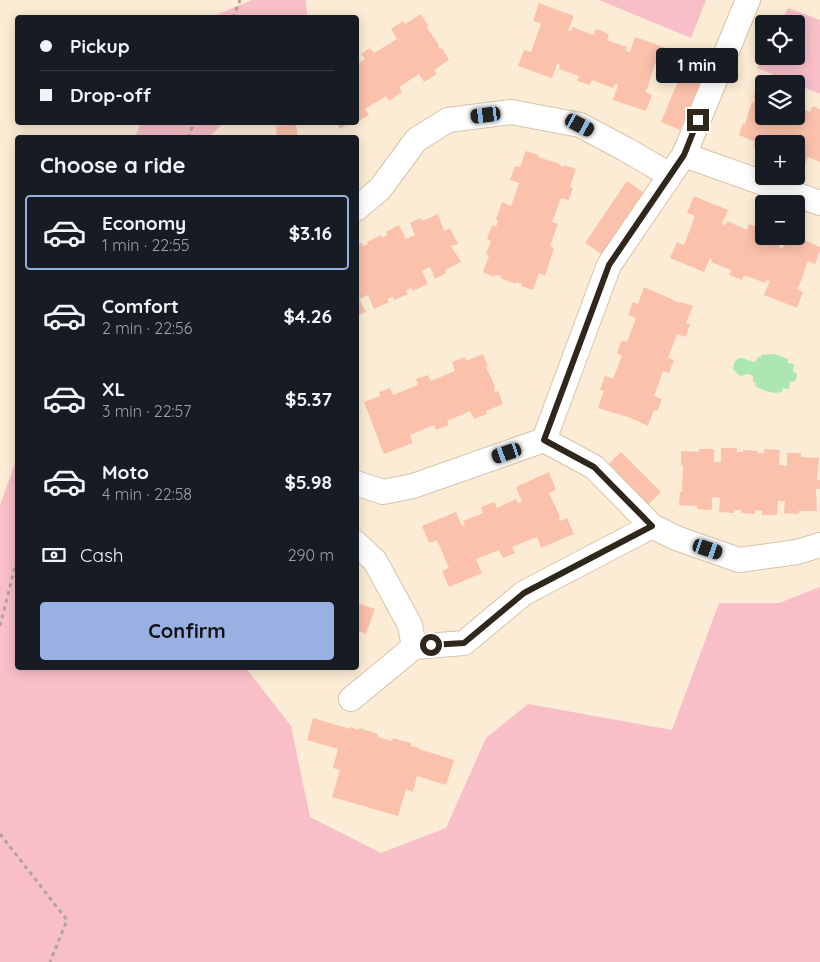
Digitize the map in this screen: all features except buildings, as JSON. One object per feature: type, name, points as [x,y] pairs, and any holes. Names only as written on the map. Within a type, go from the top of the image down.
[{"type":"lane","points":[[544,440],[609,265],[684,155],[748,0]]},
{"type":"lane","points":[[359,206],[380,189],[416,140],[448,120],[511,112],[580,125],[670,176]]},
{"type":"lane","points":[[684,155],[820,203]]},
{"type":"lane","points":[[359,484],[383,492],[413,486],[544,440],[594,467],[652,526],[676,538],[739,560],[797,552],[820,545]]},
{"type":"lane","points":[[352,699],[414,647],[464,643],[524,593],[652,526]]},
{"type":"lane","points":[[359,546],[375,561],[410,625],[414,647]]},
{"type":"path","points":[[234,15],[240,0]]},
{"type":"path","points":[[0,626],[15,568]]},
{"type":"path","points":[[0,834],[67,920],[50,962]]},
{"type":"shaded area","points":[[252,0],[306,0],[307,15],[216,15]]},
{"type":"shaded area","points":[[599,0],[706,0],[691,38]]},
{"type":"shaded area","points":[[788,8],[820,20],[820,94],[805,88],[805,75],[774,75],[757,68],[759,65],[805,65],[805,15],[784,15]]},
{"type":"shaded area","points":[[140,125],[221,125],[212,135],[136,135]]},
{"type":"shaded area","points":[[775,354],[788,359],[788,363],[794,364],[793,371],[797,374],[796,380],[790,382],[789,389],[783,388],[782,392],[771,392],[755,386],[756,383],[753,382],[753,376],[748,374],[740,376],[733,369],[734,363],[739,358],[755,362],[758,357],[761,358],[761,355]]},
{"type":"shaded area","points":[[15,464],[15,670],[248,670],[291,726],[310,817],[381,853],[446,828],[486,738],[528,704],[672,730],[719,603],[779,603],[820,587],[820,962],[0,962],[0,505]]},
{"type":"route","points":[[431,645],[464,643],[524,593],[652,526],[594,467],[544,440],[609,265],[684,155],[698,120]]}]
